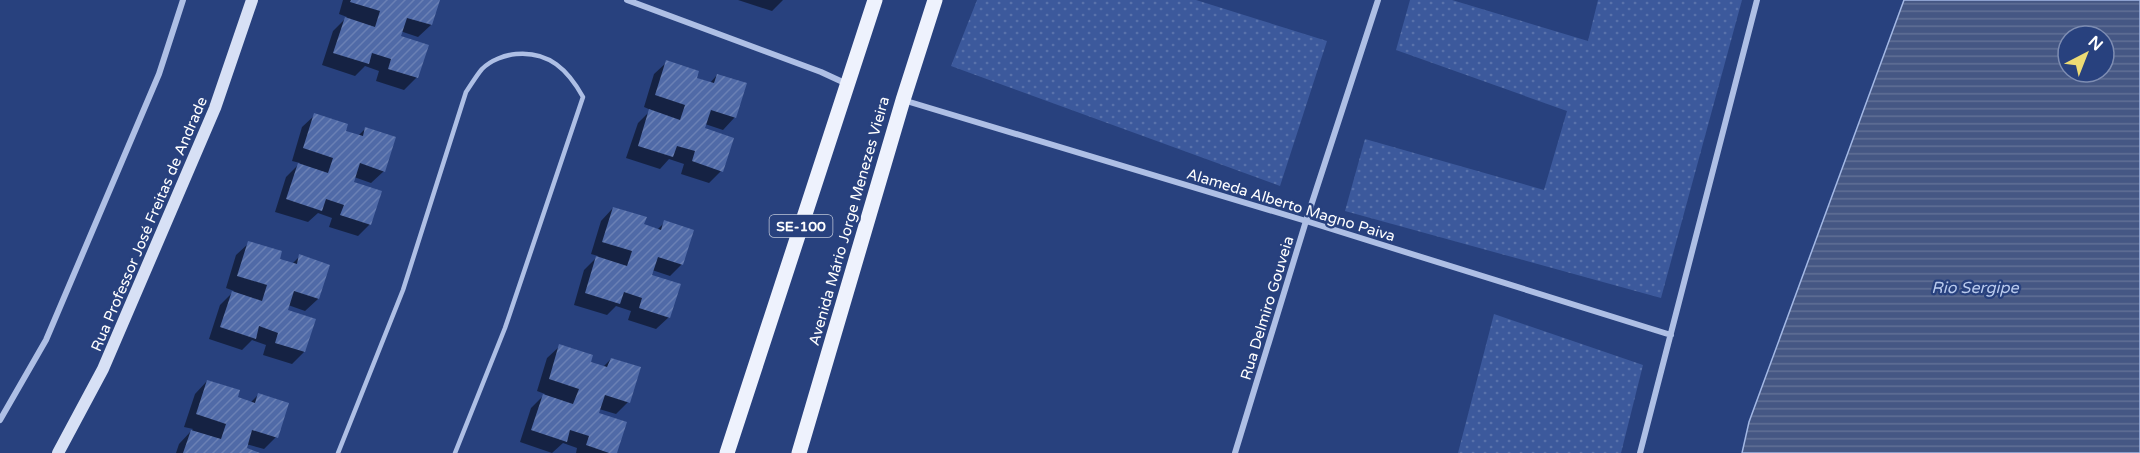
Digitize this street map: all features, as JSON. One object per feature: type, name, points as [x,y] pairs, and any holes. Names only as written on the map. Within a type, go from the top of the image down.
[{"type":"main road","name":"SE-100","points":[[727,453],[875,0]]},
{"type":"main road","name":"Avenida Mário Jorge Menezes Vieira","points":[[799,453],[903,100],[935,0]]},
{"type":"street","points":[[0,420],[46,340],[159,74],[183,0]]},
{"type":"street","name":"Rua Professor José Freitas de Andrade","points":[[58,453],[103,369],[215,108],[252,0]]},
{"type":"street","points":[[627,0],[821,72],[847,84]]},
{"type":"street","name":"Rua Delmiro Gouveia","points":[[1235,453],[1306,221],[1378,0]]},
{"type":"street","points":[[1640,453],[1757,0]]},
{"type":"street","name":"Alameda Alberto Magno Paiva","points":[[903,100],[1306,221],[1671,335]]},
{"type":"lane","points":[[338,453],[403,290],[466,92],[484,67],[504,55],[531,52],[554,62],[575,81],[583,97],[505,328],[455,453]]},
{"type":"shaded area","points":[[977,0],[1196,0],[1327,41],[1280,186],[951,66]]},
{"type":"shaded area","points":[[1410,0],[1452,0],[1588,41],[1598,0],[1742,0],[1661,298],[1345,211],[1365,139],[1544,190],[1567,111],[1396,50]]},
{"type":"shaded area","points":[[1494,314],[1643,365],[1621,453],[1458,453]]},
{"type":"water","name":"Rio Sergipe","points":[[1904,0],[2140,0],[2140,453],[1742,453],[1749,422]]},
{"type":"building","points":[[351,0],[440,0],[432,25],[407,18],[401,36],[429,45],[418,78],[388,69],[391,59],[372,53],[369,64],[333,53],[345,17],[375,27],[380,11],[350,2]]},
{"type":"building","points":[[666,60],[699,71],[697,78],[714,83],[717,74],[747,83],[736,118],[711,110],[705,128],[734,138],[723,172],[692,161],[695,151],[677,146],[673,157],[638,146],[649,109],[680,120],[685,105],[655,95]]},
{"type":"building","points":[[314,113],[348,124],[346,131],[363,136],[365,127],[396,137],[385,172],[360,163],[354,182],[382,191],[371,225],[340,215],[344,205],[326,199],[322,211],[286,199],[298,163],[328,173],[333,158],[303,148]]},
{"type":"building","points":[[613,207],[647,217],[644,224],[661,230],[664,220],[694,230],[683,265],[658,257],[652,275],[681,284],[670,318],[639,308],[642,298],[624,292],[620,304],[585,293],[596,256],[627,266],[632,251],[602,242]]},
{"type":"building","points":[[248,241],[282,251],[280,259],[297,264],[299,254],[330,265],[319,299],[294,291],[288,310],[316,319],[305,352],[275,343],[278,333],[259,326],[256,339],[220,327],[232,291],[262,301],[267,285],[237,276]]},
{"type":"building","points":[[559,344],[593,355],[591,362],[607,367],[611,358],[641,367],[630,403],[605,395],[599,413],[627,422],[617,453],[609,453],[586,445],[589,436],[570,430],[567,442],[531,430],[543,394],[573,404],[579,389],[549,379]]},
{"type":"building","points":[[207,380],[240,390],[238,397],[255,403],[258,393],[289,403],[278,438],[252,430],[247,448],[260,453],[183,453],[191,430],[221,439],[226,424],[196,414]]}]
